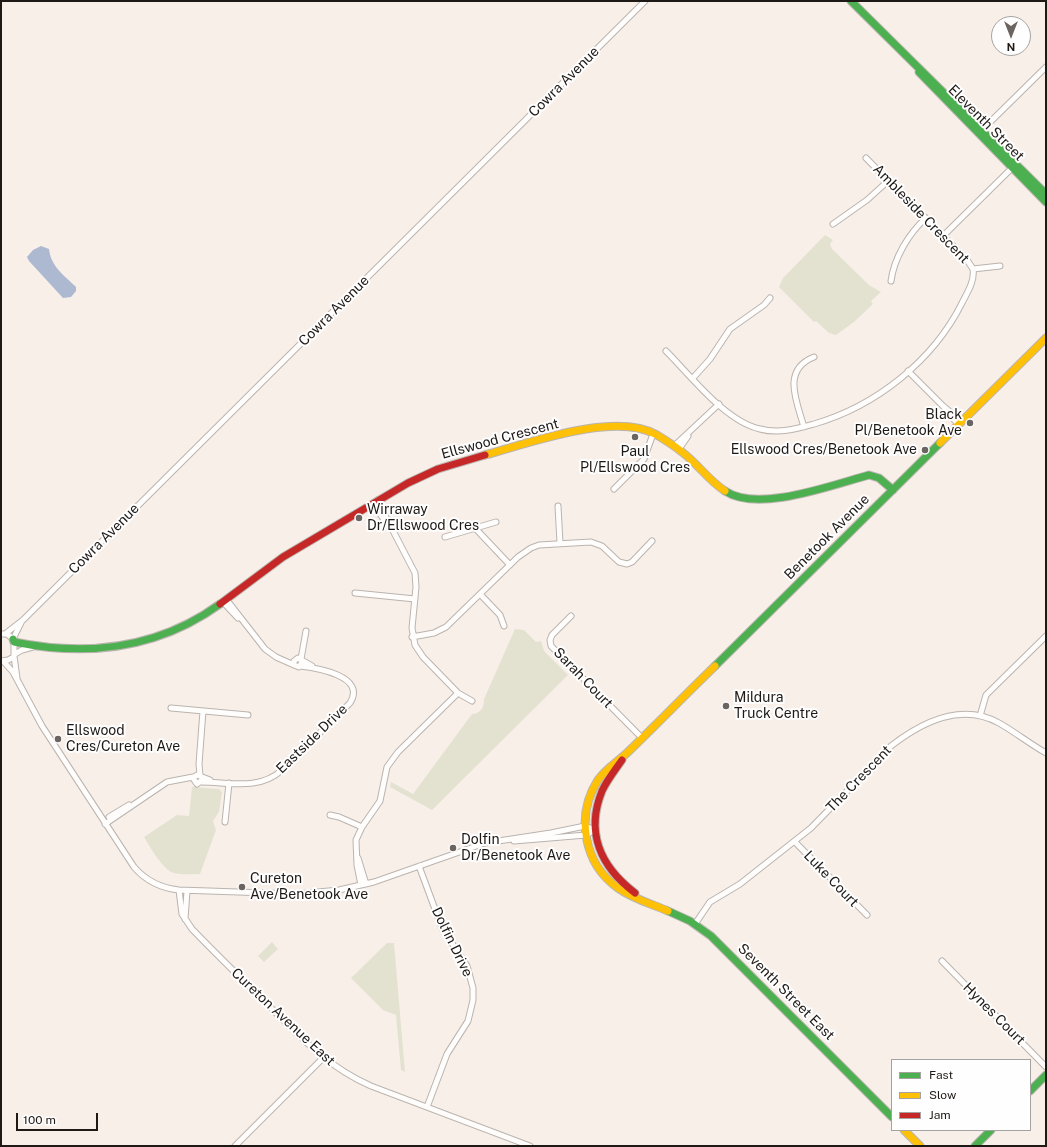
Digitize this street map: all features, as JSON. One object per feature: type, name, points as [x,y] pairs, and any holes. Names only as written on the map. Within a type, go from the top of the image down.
[{"type":"street","name":"Cowra Avenue","points":[[23,620],[645,1]]},
{"type":"street","name":"Eleventh Street","points":[[851,1],[910,61],[931,86],[1014,166],[1046,202]]},
{"type":"street","points":[[980,132],[1046,67]]},
{"type":"street","name":"Ambleside Crescent","points":[[666,351],[735,418],[752,427],[775,432],[804,427],[833,418],[860,406],[892,385],[930,350],[951,321],[970,287],[973,269],[926,218],[866,158]]},
{"type":"street","points":[[943,236],[1014,166]]},
{"type":"street","name":"Eleventh Street","points":[[1014,166],[1046,194]]},
{"type":"street","points":[[833,224],[867,200],[888,181]]},
{"type":"street","points":[[891,281],[893,271],[906,242],[914,229],[926,218]]},
{"type":"street","points":[[973,269],[1000,266]]},
{"type":"street","points":[[693,378],[710,359],[730,329],[764,305],[770,298]]},
{"type":"street","name":"Benetook Avenue","points":[[585,826],[588,803],[596,783],[610,766],[626,754],[1046,338]]},
{"type":"street","points":[[804,427],[794,388],[794,378],[801,365],[814,357]]},
{"type":"street","points":[[908,371],[960,423]]},
{"type":"street","points":[[677,447],[719,404]]},
{"type":"street","name":"Ellswood Crescent","points":[[2,661],[11,659],[22,650],[34,647],[95,648],[136,644],[178,630],[225,600],[283,556],[375,502],[424,476],[453,464],[592,427],[626,426],[653,434],[677,447],[714,484],[731,495],[749,500],[768,501],[869,475],[879,478],[893,490]]},
{"type":"street","points":[[614,489],[644,459],[653,434]]},
{"type":"street","points":[[375,502],[410,561],[415,573],[415,599],[412,637],[415,645],[423,657],[463,698],[472,701]]},
{"type":"street","points":[[558,506],[560,543]]},
{"type":"street","points":[[445,537],[496,522]]},
{"type":"street","points":[[475,528],[510,565]]},
{"type":"street","points":[[412,637],[446,628],[510,565],[531,548],[547,544],[595,543],[607,550],[619,562],[625,564],[632,562],[652,541]]},
{"type":"street","points":[[355,593],[415,599]]},
{"type":"street","points":[[480,594],[500,615],[504,626]]},
{"type":"street","name":"Eastside Drive","points":[[104,822],[167,782],[197,778],[217,782],[257,784],[276,776],[350,703],[354,694],[351,685],[340,675],[276,657],[265,649],[225,600]]},
{"type":"street","name":"Sarah Court","points":[[571,616],[552,635],[550,640],[551,646],[642,738]]},
{"type":"street","points":[[14,641],[3,633],[23,620]]},
{"type":"street","points":[[18,681],[14,641],[23,620]]},
{"type":"street","points":[[298,662],[306,631]]},
{"type":"street","points":[[980,716],[986,695],[1046,636]]},
{"type":"street","name":"Ellswood Crescent","points":[[14,641],[34,647]]},
{"type":"street","points":[[2,661],[18,681],[42,726],[134,867],[144,878],[164,888],[187,891],[309,894],[364,885],[471,847],[497,841],[585,826],[595,830]]},
{"type":"street","points":[[364,885],[356,851],[356,840],[362,827],[380,801],[385,774],[391,761],[458,693]]},
{"type":"street","points":[[171,708],[248,716]]},
{"type":"street","points":[[197,778],[203,711]]},
{"type":"street","name":"The Crescent","points":[[695,924],[710,902],[740,884],[795,842],[880,757],[905,735],[940,717],[959,714],[980,716],[998,722],[1046,753]]},
{"type":"street","name":"Benetook Avenue","points":[[595,830],[595,814],[602,792],[626,754]]},
{"type":"street","points":[[225,822],[229,783]]},
{"type":"street","points":[[330,815],[340,817],[362,827]]},
{"type":"street","name":"Seventh Street East","points":[[585,826],[592,856],[602,874],[619,889],[695,924],[721,945],[891,1116]]},
{"type":"street","points":[[497,841],[586,835],[595,830]]},
{"type":"street","name":"Seventh Street East","points":[[595,830],[599,852],[611,872],[628,889],[649,902]]},
{"type":"street","name":"Luke Court","points":[[795,842],[867,915]]},
{"type":"street","name":"Dolfin Drive","points":[[419,866],[442,928],[467,966],[473,988],[471,1012],[468,1021],[447,1054],[427,1107]]},
{"type":"street","name":"Cureton Avenue East","points":[[179,890],[180,909],[185,919],[208,946],[323,1058],[357,1080],[530,1146]]},
{"type":"street","points":[[185,919],[187,891]]},
{"type":"street","name":"Hynes Court","points":[[942,961],[1046,1067]]},
{"type":"street","points":[[235,1146],[323,1058]]},
{"type":"street","points":[[1031,1090],[1046,1075]]},
{"type":"street","points":[[905,1131],[920,1146]]},
{"type":"street","points":[[975,1146],[990,1131]]},
{"type":"green space","points":[[825,235],[833,240],[830,244],[832,249],[869,285],[881,292],[871,301],[873,304],[854,322],[836,335],[829,333],[816,321],[814,322],[779,287],[783,278]]},
{"type":"green space","points":[[515,629],[524,630],[536,642],[541,641],[544,651],[568,675],[432,810],[390,787],[391,782],[413,794],[472,714],[481,710],[484,699]]},
{"type":"green space","points":[[192,787],[219,789],[222,792],[219,812],[213,821],[216,830],[200,874],[177,874],[170,871],[161,863],[144,837],[177,815],[189,816]]},
{"type":"green space","points":[[272,942],[278,949],[264,962],[258,956]]},
{"type":"green space","points":[[387,943],[394,943],[405,1072],[401,1070],[396,1015],[383,1010],[351,978]]},
{"type":"water","points":[[41,246],[49,249],[55,266],[76,287],[76,291],[71,297],[63,298],[29,261],[27,257],[33,250]]},
{"type":"traffic: fast","points":[[851,1],[1046,194]]},
{"type":"traffic: fast","points":[[919,72],[1046,202]]},
{"type":"traffic: fast","points":[[715,666],[940,443]]},
{"type":"traffic: fast","points":[[725,491],[739,497],[756,499],[775,498],[796,495],[869,475],[879,478],[893,490]]},
{"type":"traffic: fast","points":[[13,639],[14,642],[42,647],[69,649],[122,646],[147,640],[172,631],[196,619],[220,604]]},
{"type":"traffic: fast","points":[[668,911],[690,921],[711,936],[891,1116]]},
{"type":"traffic: fast","points":[[1031,1090],[1046,1075]]},
{"type":"traffic: fast","points":[[975,1146],[990,1131]]},
{"type":"traffic: slow","points":[[940,443],[1046,338]]},
{"type":"traffic: slow","points":[[485,455],[548,437],[572,432],[619,426],[639,428],[657,435],[676,448],[725,491]]},
{"type":"traffic: slow","points":[[668,911],[630,895],[618,888],[606,878],[597,866],[591,853],[585,824],[587,809],[591,794],[601,776],[629,751],[715,666]]},
{"type":"traffic: slow","points":[[905,1131],[920,1146]]},
{"type":"traffic: jam","points":[[220,604],[283,557],[408,483],[438,469],[485,455]]},
{"type":"traffic: jam","points":[[622,760],[602,791],[597,806],[595,821],[596,835],[599,848],[613,872],[635,893]]},
{"type":"place","name":"Black Pl/Benetook Ave","points":[[970,423]]},
{"type":"place","name":"Paul Pl/Ellswood Cres","points":[[635,437]]},
{"type":"place","name":"Ellswood Cres/Benetook Ave","points":[[925,450]]},
{"type":"place","name":"Wirraway Dr/Ellswood Cres","points":[[359,518]]},
{"type":"place","name":"Mildura Truck Centre","points":[[726,706]]},
{"type":"place","name":"Ellswood Cres/Cureton Ave","points":[[58,739]]},
{"type":"place","name":"Dolfin Dr/Benetook Ave","points":[[453,848]]},
{"type":"place","name":"Cureton Ave/Benetook Ave","points":[[242,887]]}]
